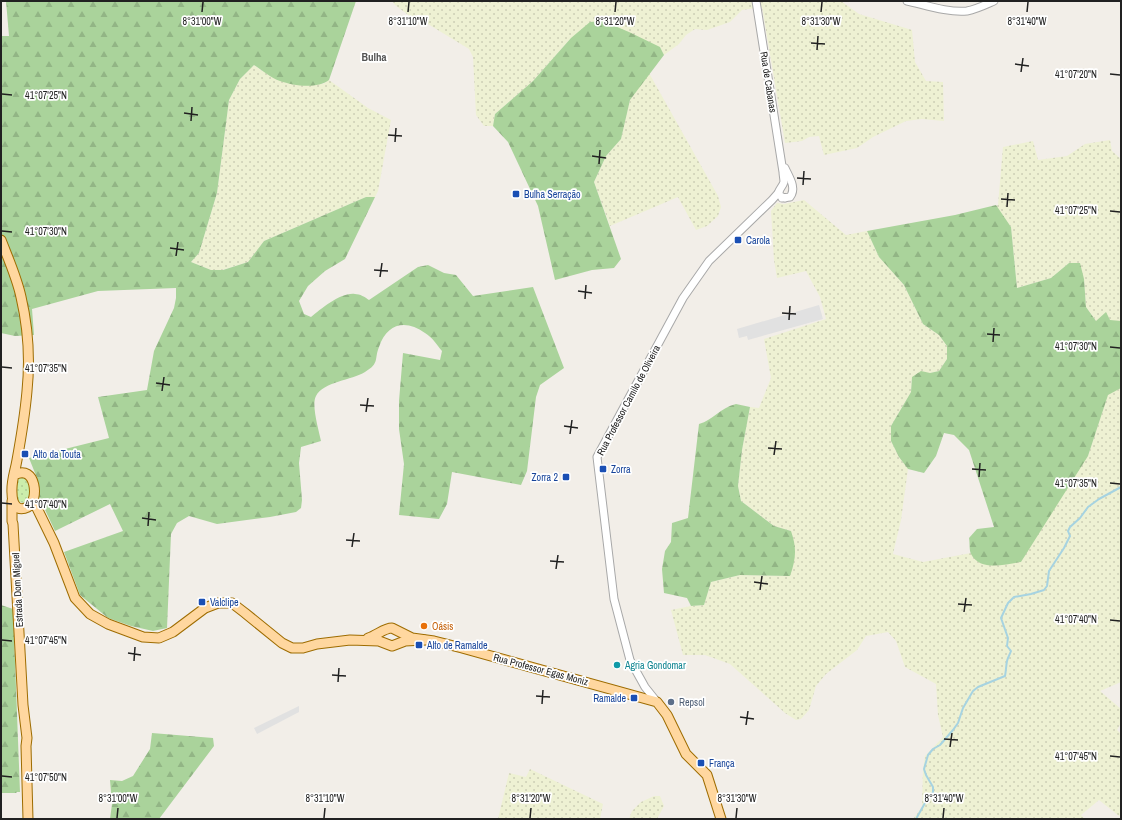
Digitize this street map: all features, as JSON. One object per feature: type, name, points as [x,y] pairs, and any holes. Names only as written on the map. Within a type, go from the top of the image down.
[{"type":"main road","points":[[1,240],[21,296],[27,330],[27,391],[14,475],[11,483],[12,501],[14,506],[18,508],[25,508]]},
{"type":"main road","points":[[21,432],[22,466],[25,473]]},
{"type":"main road","points":[[14,475],[22,472],[30,476],[33,480],[32,504],[25,508],[14,524]]},
{"type":"main road","name":"Rua Professor Egas Moniz","points":[[33,500],[46,527],[75,598],[90,614],[108,624],[143,637],[159,638],[173,632],[205,608],[218,603],[232,603],[282,643],[292,648],[303,648],[338,641],[373,637],[392,628],[412,638],[439,642],[462,648],[657,702]]},
{"type":"main road","name":"Estrada Dom Miguel","points":[[12,501],[23,705],[22,738],[26,746],[28,819]]},
{"type":"main road","name":"Rua Professor Egas Moniz","points":[[25,508],[46,527]]},
{"type":"main road","points":[[384,631],[383,639],[390,644],[399,641],[400,638],[398,630]]},
{"type":"main road","name":"Rua Professor Egas Moniz","points":[[362,639],[390,644],[410,640],[424,640]]},
{"type":"main road","points":[[657,702],[667,715],[686,754],[707,775],[721,819]]},
{"type":"street","name":"Rua de Cabanas","points":[[756,1],[782,162],[784,181],[780,189]]},
{"type":"street","points":[[908,1],[944,9],[965,11],[975,9],[994,1]]},
{"type":"street","name":"Rua de Cabanas","points":[[782,162],[792,184],[792,191]]},
{"type":"street","points":[[772,200],[777,198],[785,198],[791,195],[792,191],[788,185],[780,189],[781,197],[785,198]]},
{"type":"street","name":"Rua Professor Camilo de Oliveira","points":[[657,702],[645,687],[630,660],[615,606],[597,457],[683,298],[710,261],[772,200],[780,189]]},
{"type":"green space","points":[[6,1],[356,1],[329,80],[312,86],[286,83],[277,80],[254,65],[240,79],[229,100],[217,193],[199,253],[191,262],[211,270],[223,270],[248,262],[264,241],[366,197],[375,197],[345,259],[325,271],[308,286],[299,301],[304,314],[311,317],[338,298],[350,294],[359,295],[369,300],[418,267],[428,265],[444,273],[456,275],[473,296],[533,287],[564,368],[540,385],[536,397],[527,471],[521,485],[452,472],[447,504],[439,519],[399,515],[404,464],[399,429],[399,401],[403,353],[440,360],[442,351],[428,335],[418,329],[411,326],[398,326],[392,328],[382,339],[376,361],[370,369],[359,375],[325,387],[316,396],[314,405],[321,441],[301,447],[299,463],[302,500],[301,508],[296,512],[270,517],[217,524],[189,516],[177,523],[171,534],[167,628],[153,631],[131,626],[108,618],[80,595],[64,552],[123,531],[110,504],[55,531],[39,497],[37,478],[29,458],[109,438],[98,397],[147,390],[154,351],[174,308],[176,288],[98,291],[32,309],[34,335],[15,336],[1,333],[1,36],[9,36]]},
{"type":"green space","points":[[392,1],[841,1],[859,14],[912,30],[915,62],[926,81],[943,82],[944,121],[922,119],[906,121],[873,137],[857,148],[824,155],[819,136],[809,137],[802,141],[785,143],[762,7],[742,10],[730,22],[707,30],[695,29],[686,35],[679,44],[664,55],[660,47],[571,38],[533,81],[495,114],[493,126],[484,126],[476,115],[473,57],[469,49],[423,21],[411,17]]},
{"type":"green space","points":[[603,21],[660,47],[664,55],[630,100],[621,139],[606,156],[594,182],[621,259],[614,268],[592,270],[555,280],[538,206],[508,142],[493,126],[495,114],[533,81],[571,38],[590,22]]},
{"type":"green space","points":[[254,65],[262,71],[323,84],[329,80],[368,108],[391,120],[378,191],[375,197],[366,197],[264,241],[248,262],[222,270],[211,270],[191,262],[199,253],[217,193],[229,100],[240,79]]},
{"type":"green space","points":[[649,73],[718,196],[721,207],[718,216],[707,226],[696,230],[678,197],[610,226],[594,182],[606,156],[621,139],[630,100]]},
{"type":"green space","points":[[1110,140],[1112,151],[1121,159],[1121,321],[1096,321],[1086,307],[1084,279],[1069,263],[1051,278],[1017,288],[1011,227],[996,206],[998,205],[1003,147],[1033,141],[1038,160],[1067,156],[1085,144]]},
{"type":"green space","points":[[804,200],[846,235],[867,231],[879,257],[904,285],[923,324],[939,335],[947,346],[947,359],[939,371],[912,377],[911,392],[891,426],[891,441],[899,457],[908,469],[901,520],[893,554],[923,562],[971,553],[978,561],[1088,456],[1108,394],[1121,388],[1121,682],[1100,691],[1121,709],[1121,723],[1117,730],[1121,734],[1121,814],[1119,816],[1099,800],[1081,815],[1085,819],[913,819],[922,807],[925,756],[943,737],[938,715],[936,684],[905,667],[896,641],[888,632],[866,636],[857,650],[826,674],[816,686],[809,710],[801,719],[796,720],[785,713],[730,664],[705,655],[683,655],[671,610],[704,605],[711,582],[740,575],[790,576],[791,531],[774,526],[741,501],[738,486],[742,450],[750,407],[759,408],[771,378],[764,339],[826,319],[820,297],[806,271],[777,278],[774,260],[771,211],[777,203],[784,204]]},
{"type":"green space","points":[[996,205],[1011,227],[1017,288],[1051,278],[1069,263],[1080,263],[1084,279],[1086,307],[1096,321],[1106,312],[1110,320],[1121,321],[1121,388],[1108,395],[1088,456],[1021,562],[994,566],[980,563],[975,560],[970,552],[969,538],[977,529],[994,527],[969,450],[954,435],[944,433],[936,456],[924,473],[908,469],[899,457],[891,441],[891,426],[911,392],[912,377],[921,371],[930,373],[939,371],[947,359],[947,346],[939,335],[923,324],[904,285],[879,257],[867,231],[955,215]]},
{"type":"green space","points":[[736,404],[750,407],[742,450],[738,486],[741,501],[774,526],[791,531],[795,548],[794,564],[790,576],[740,575],[711,582],[704,605],[691,606],[687,598],[664,593],[662,569],[665,551],[671,542],[672,523],[688,518],[699,424],[708,420],[725,408]]},
{"type":"green space","points":[[21,477],[26,478],[29,488],[27,501],[24,503],[19,502],[16,498],[16,479]]},
{"type":"green space","points":[[1,605],[13,609],[20,792],[16,793],[1,793]]},
{"type":"green space","points":[[152,733],[213,738],[214,746],[159,819],[110,819],[112,804],[110,780],[122,781],[133,776],[150,749]]},
{"type":"green space","points":[[530,769],[603,804],[600,819],[498,819],[509,773],[526,777]]},
{"type":"green space","points":[[654,796],[660,796],[664,806],[657,819],[629,819],[632,811],[641,802]]},
{"type":"shaded area","points":[[819,305],[823,319],[748,340],[747,336],[739,338],[737,329]]},
{"type":"shaded area","points":[[299,706],[299,712],[257,734],[254,728]]},
{"type":"waterway","points":[[916,819],[933,792],[933,787],[924,769],[928,755],[933,749],[940,745],[958,723],[963,708],[973,691],[978,687],[1005,676],[1007,661],[1011,651],[1007,646],[1008,638],[1001,618],[1008,603],[1014,597],[1044,590],[1047,586],[1049,571],[1070,536],[1068,531],[1070,527],[1080,518],[1088,507],[1121,487]]},
{"type":"place","name":"Bulha Serração","points":[[516,194]]},
{"type":"place","name":"Carola","points":[[738,240]]},
{"type":"place","name":"Alto da Touta","points":[[25,454]]},
{"type":"place","name":"Zorra","points":[[603,469]]},
{"type":"place","name":"Zorra 2","points":[[566,477]]},
{"type":"place","name":"Valclipe","points":[[202,602]]},
{"type":"place","name":"Oásis","points":[[424,626]]},
{"type":"place","name":"Alto de Ramalde","points":[[419,645]]},
{"type":"place","name":"Agria Gondomar","points":[[617,665]]},
{"type":"place","name":"Ramalde","points":[[634,698]]},
{"type":"place","name":"Repsol","points":[[671,702]]},
{"type":"place","name":"França","points":[[701,763]]},
{"type":"district","name":"Bulha","points":[[374,57]]}]
